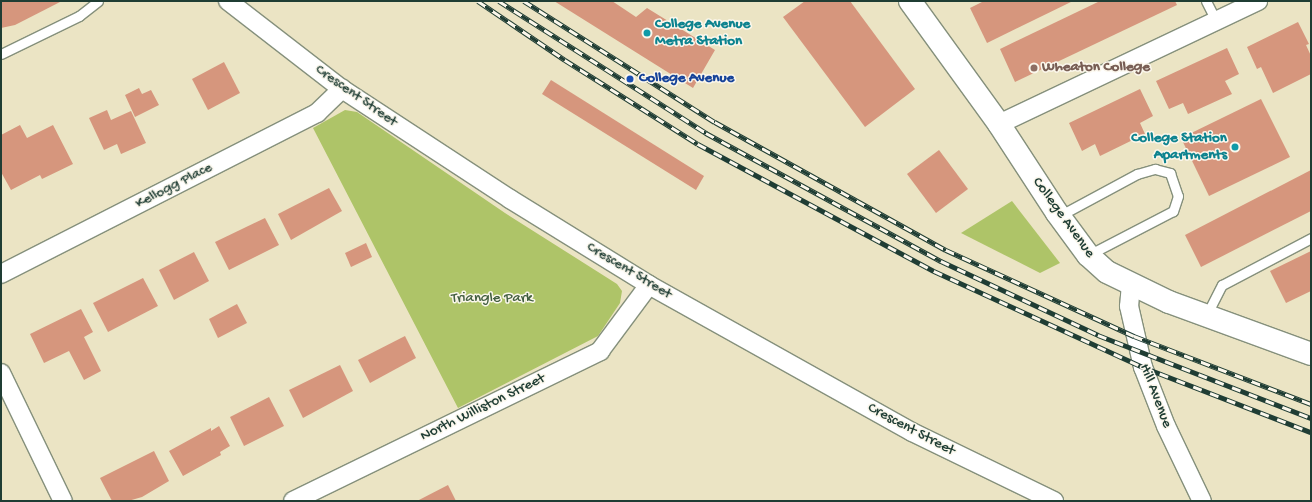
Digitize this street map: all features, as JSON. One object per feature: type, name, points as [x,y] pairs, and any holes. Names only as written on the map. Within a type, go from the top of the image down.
[{"type":"street","name":"Crescent Street","points":[[228,1],[342,89],[510,199],[649,285],[912,432],[1054,501]]},
{"type":"street","name":"College Avenue","points":[[910,1],[999,124],[1059,216],[1088,255],[1107,272],[1131,284],[1206,316],[1307,350]]},
{"type":"street","points":[[999,124],[1258,1]]},
{"type":"street","name":"Kellogg Place","points":[[1,274],[317,113],[342,89]]},
{"type":"street","name":"Hill Avenue","points":[[1131,284],[1128,306],[1143,367],[1164,420],[1202,501]]},
{"type":"street","name":"North Williston Street","points":[[293,501],[600,351],[649,285]]},
{"type":"street","points":[[1,373],[63,501]]},
{"type":"lane","points":[[1,54],[79,16],[98,1]]},
{"type":"lane","points":[[1206,1],[1216,21]]},
{"type":"lane","points":[[1059,216],[1137,174],[1155,169],[1170,174],[1178,196],[1173,211],[1088,255]]},
{"type":"lane","points":[[1206,316],[1222,285],[1311,238]]},
{"type":"green space","name":"Triangle Park","points":[[345,110],[357,112],[505,213],[617,284],[622,291],[620,303],[598,336],[458,408],[313,128]]},
{"type":"green space","points":[[1012,201],[1060,263],[1040,273],[961,233]]},
{"type":"building","points":[[1,1],[62,1],[15,25],[1,28]]},
{"type":"building","name":"College Avenue Metra Station","points":[[554,1],[612,1],[636,17],[647,8],[715,50],[693,88]]},
{"type":"building","points":[[805,1],[850,1],[915,89],[865,127],[783,17]]},
{"type":"building","points":[[984,1],[1073,1],[987,43],[970,8]]},
{"type":"building","points":[[1100,1],[1175,1],[1177,5],[1015,82],[1000,49]]},
{"type":"building","points":[[1298,22],[1309,44],[1306,45],[1311,56],[1311,74],[1273,93],[1261,67],[1257,69],[1247,47]]},
{"type":"building","points":[[1227,48],[1239,74],[1225,81],[1232,94],[1188,114],[1183,103],[1169,109],[1156,81]]},
{"type":"building","points":[[224,62],[240,93],[208,110],[192,79]]},
{"type":"building","points":[[551,80],[704,176],[696,190],[542,94]]},
{"type":"building","points":[[139,88],[142,94],[151,90],[159,105],[135,117],[125,95]]},
{"type":"building","points":[[1140,89],[1153,116],[1140,123],[1145,134],[1100,156],[1095,144],[1082,151],[1069,123]]},
{"type":"building","name":"College Station Apartments","points":[[1261,99],[1290,157],[1209,196],[1181,138]]},
{"type":"building","points":[[107,110],[111,120],[131,111],[146,143],[121,154],[117,144],[104,150],[89,118]]},
{"type":"building","points":[[20,125],[27,138],[53,125],[73,164],[42,179],[40,175],[11,190],[1,172],[1,135]]},
{"type":"building","points":[[939,150],[968,189],[936,213],[907,174]]},
{"type":"building","points":[[1311,170],[1311,211],[1201,267],[1185,235]]},
{"type":"building","points":[[329,188],[342,211],[291,240],[278,214]]},
{"type":"building","points":[[265,218],[279,245],[229,270],[215,242]]},
{"type":"building","points":[[366,243],[372,257],[351,267],[345,253]]},
{"type":"building","points":[[1311,251],[1311,291],[1286,303],[1270,271]]},
{"type":"building","points":[[194,252],[209,281],[174,300],[159,270]]},
{"type":"building","points":[[143,278],[158,306],[108,332],[93,303]]},
{"type":"building","points":[[237,304],[247,323],[218,338],[209,319]]},
{"type":"building","points":[[81,309],[93,332],[84,337],[101,371],[84,380],[69,351],[44,363],[30,334]]},
{"type":"building","points":[[405,336],[416,358],[370,383],[358,360]]},
{"type":"building","points":[[340,365],[353,391],[303,418],[289,390]]},
{"type":"building","points":[[269,397],[284,426],[244,446],[230,417]]},
{"type":"building","points":[[219,426],[230,446],[220,452],[221,455],[183,476],[169,451],[211,428],[211,431]]},
{"type":"building","points":[[154,451],[169,481],[142,497],[128,501],[112,501],[100,478]]},
{"type":"building","points":[[448,485],[456,501],[417,501]]},
{"type":"railway","points":[[478,1],[565,60],[698,144],[934,271],[1143,367],[1311,432]]},
{"type":"railway","points":[[499,1],[706,133],[941,261],[1098,335],[1311,418]]},
{"type":"railway","points":[[524,1],[715,122],[946,250],[1134,336],[1311,404]]},
{"type":"place","name":"College Avenue Metra Station","points":[[647,33]]},
{"type":"place","name":"Wheaton College","points":[[1034,68]]},
{"type":"place","name":"College Avenue","points":[[630,79]]},
{"type":"place","name":"College Station Apartments","points":[[1235,147]]}]
